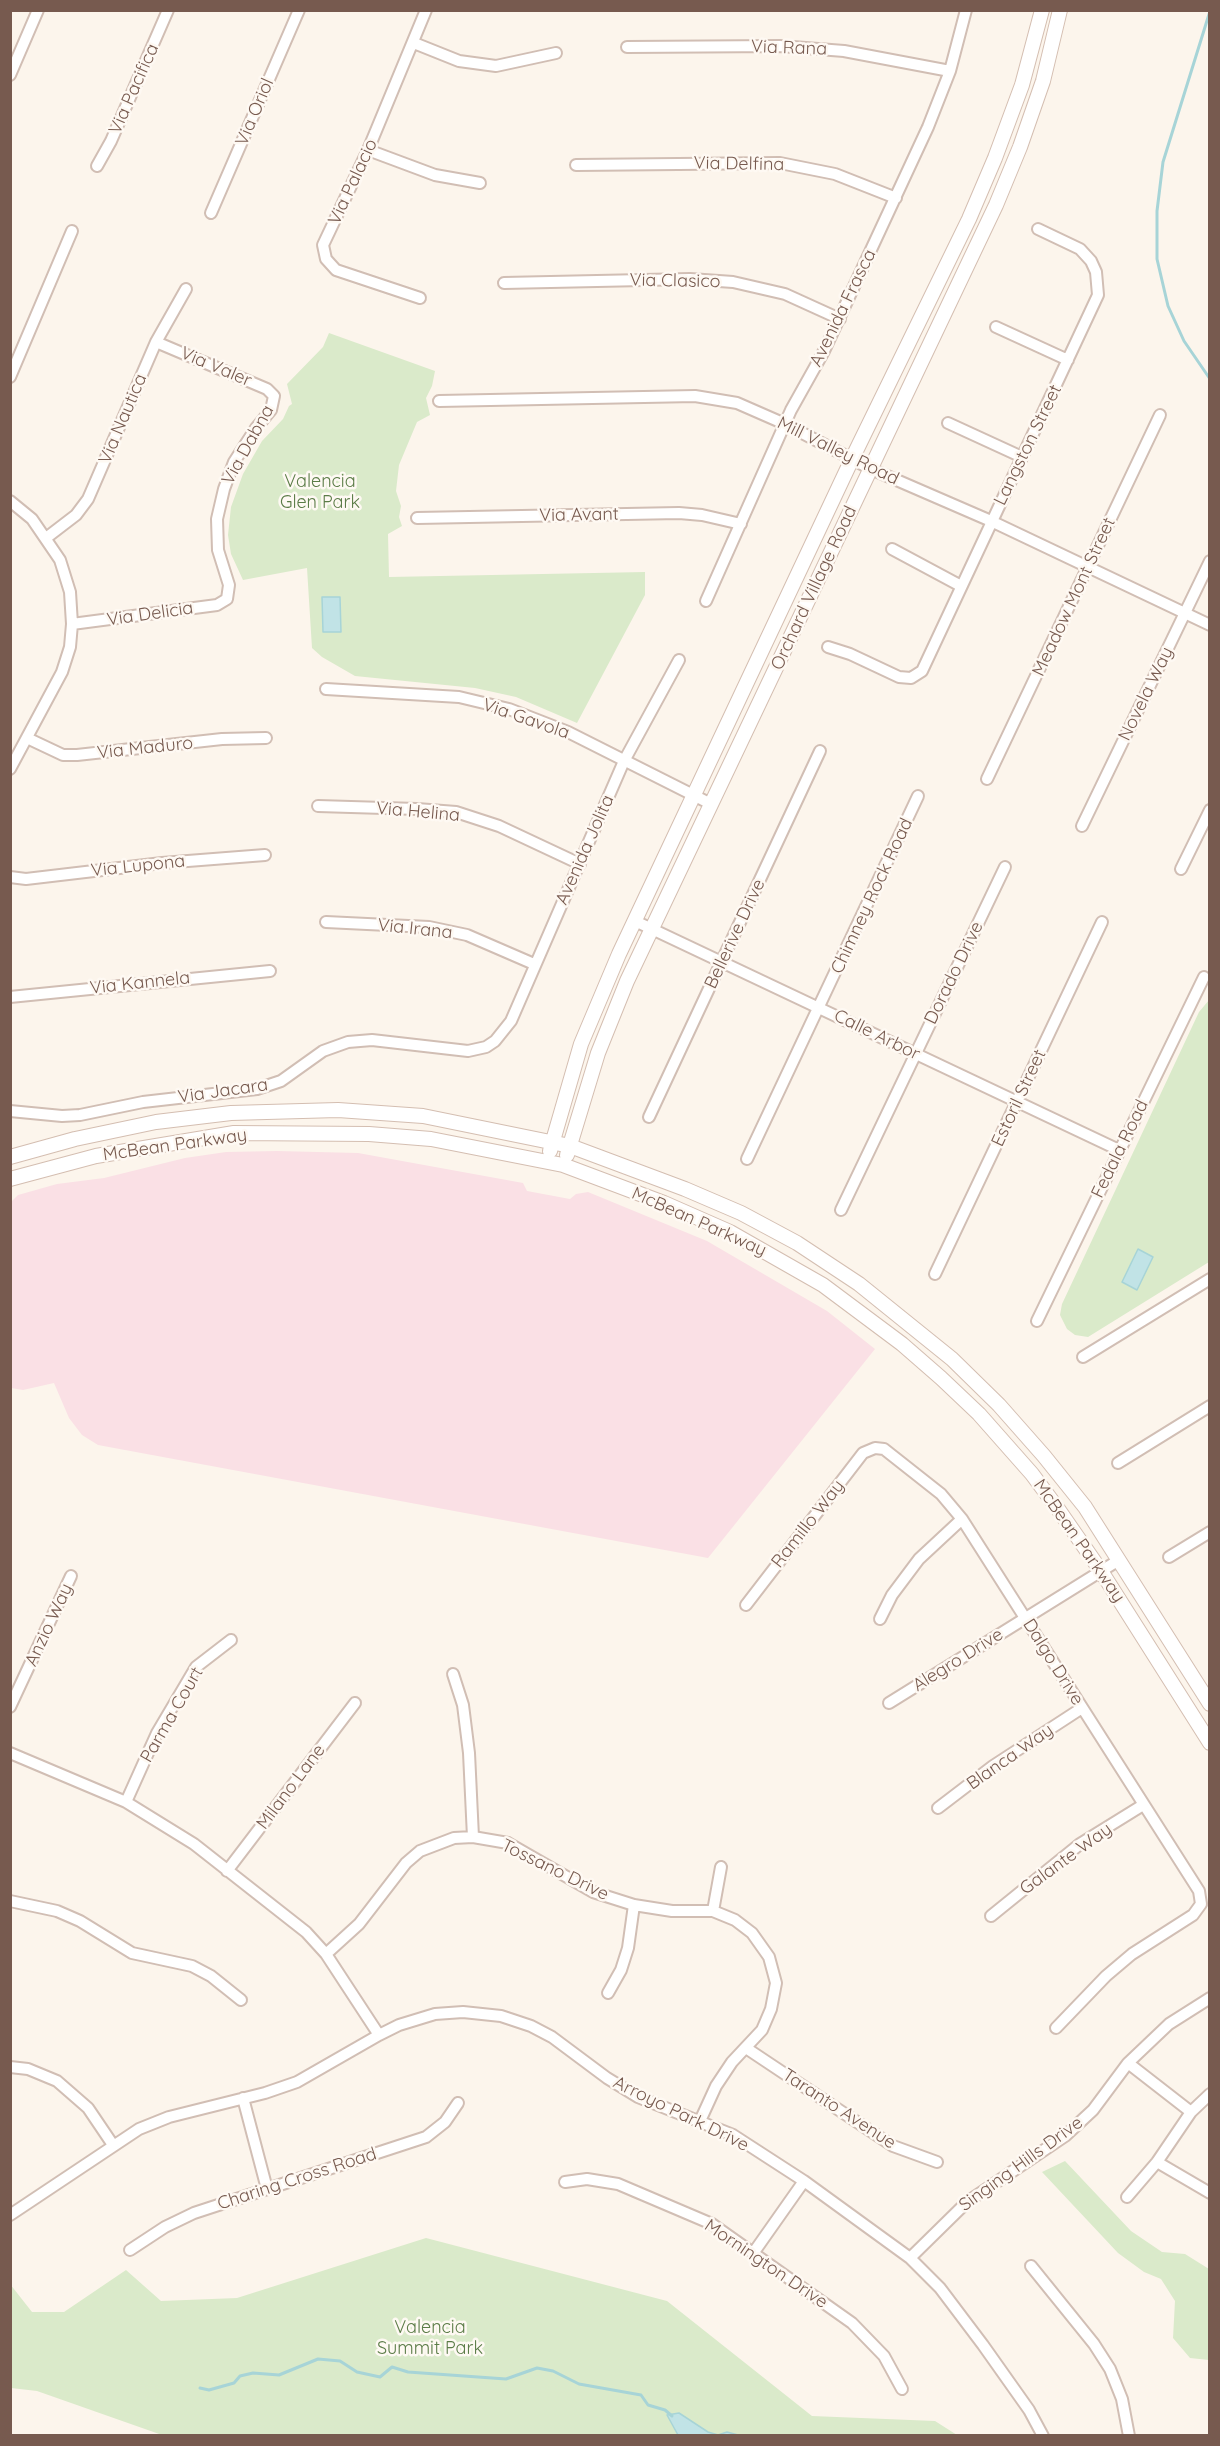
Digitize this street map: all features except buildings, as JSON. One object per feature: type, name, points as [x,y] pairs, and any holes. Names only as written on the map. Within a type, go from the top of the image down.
[{"type":"main road","name":"Orchard Village Road","points":[[547,1162],[581,1044],[635,921],[995,158],[1022,85],[1042,10]]},
{"type":"main road","name":"Orchard Village Road","points":[[563,1165],[608,1025],[996,205],[1023,139],[1043,81],[1060,10]]},
{"type":"main road","name":"McBean Parkway","points":[[10,1157],[75,1139],[156,1122],[231,1113],[338,1110],[423,1116],[570,1146],[685,1189],[741,1213],[797,1243],[859,1284],[910,1323],[999,1404],[1044,1455],[1084,1508],[1209,1704]]},
{"type":"main road","name":"McBean Parkway","points":[[10,1179],[96,1156],[234,1133],[369,1134],[430,1139],[563,1165],[664,1203],[730,1232],[823,1285],[902,1344],[979,1414],[1032,1474],[1101,1571],[1209,1743]]},
{"type":"main road","points":[[823,1285],[841,1280],[859,1284]]},
{"type":"street","points":[[10,75],[38,10]]},
{"type":"street","name":"Via Pacifica","points":[[97,166],[111,141],[168,10]]},
{"type":"street","name":"Via Oriol","points":[[211,213],[299,10]]},
{"type":"street","name":"Via Palacio","points":[[420,298],[336,270],[326,259],[323,245],[368,150],[426,10]]},
{"type":"street","name":"Avenida Frasca","points":[[706,601],[785,424],[840,319],[928,128],[950,71],[966,10]]},
{"type":"street","points":[[414,43],[459,61],[496,66],[556,53]]},
{"type":"street","name":"Via Rana","points":[[627,47],[780,46],[833,50],[950,71]]},
{"type":"street","points":[[368,150],[435,175],[480,183]]},
{"type":"street","name":"Via Delfina","points":[[576,165],[780,163],[835,174],[896,198]]},
{"type":"street","name":"Langston Street","points":[[828,647],[850,654],[899,676],[911,678],[922,671],[1098,295],[1096,272],[1091,261],[1080,249],[1038,229]]},
{"type":"street","points":[[10,376],[72,231]]},
{"type":"street","name":"Via Clasico","points":[[504,283],[690,279],[733,282],[785,294],[840,319]]},
{"type":"street","name":"Via Nautica","points":[[46,538],[76,516],[88,499],[156,342],[186,289]]},
{"type":"street","points":[[996,327],[1068,360]]},
{"type":"street","name":"Via Valer","points":[[156,342],[267,388],[274,396]]},
{"type":"street","name":"Via Dabna","points":[[227,600],[229,585],[218,550],[218,519],[224,489],[234,462],[256,428],[272,410],[274,396]]},
{"type":"street","name":"Mill Valley Road","points":[[439,401],[695,396],[737,403],[785,424],[871,469],[991,521],[1209,625]]},
{"type":"street","name":"Meadow Mont Street","points":[[987,778],[1160,415]]},
{"type":"street","points":[[948,423],[1022,457]]},
{"type":"street","points":[[10,501],[32,519],[60,560],[70,592],[72,624],[70,647],[62,672],[10,769]]},
{"type":"street","name":"Via Avant","points":[[417,518],[679,513],[702,515],[741,524]]},
{"type":"street","points":[[891,549],[961,586]]},
{"type":"street","name":"Novela Way","points":[[1083,826],[1209,561]]},
{"type":"street","name":"Via Delicia","points":[[72,624],[217,605],[227,600]]},
{"type":"street","name":"Avenida Jolita","points":[[495,1041],[511,1021],[624,761],[679,660]]},
{"type":"street","name":"Via Gavola","points":[[326,689],[459,697],[509,709],[568,732],[711,804]]},
{"type":"street","name":"Via Maduro","points":[[27,738],[63,755],[222,739],[266,738]]},
{"type":"street","name":"Bellerive Drive","points":[[649,1117],[820,751]]},
{"type":"street","name":"Chimney Rock Road","points":[[747,1159],[918,796]]},
{"type":"street","name":"Via Helina","points":[[318,806],[456,812],[499,826],[580,864]]},
{"type":"street","points":[[1181,869],[1209,810]]},
{"type":"street","name":"Via Lupona","points":[[10,877],[26,879],[162,863],[265,855]]},
{"type":"street","name":"Dorado Drive","points":[[841,1210],[1005,867]]},
{"type":"street","name":"Calle Arbor","points":[[635,921],[1119,1150]]},
{"type":"street","name":"Via Irana","points":[[326,922],[429,927],[467,935],[534,964]]},
{"type":"street","name":"Estoril Street","points":[[935,1274],[1102,922]]},
{"type":"street","name":"Via Kannela","points":[[10,997],[270,971]]},
{"type":"street","name":"Fedala Road","points":[[1037,1321],[1204,977]]},
{"type":"street","name":"Via Jacara","points":[[10,1111],[62,1116],[80,1115],[143,1101],[257,1089],[282,1081],[323,1052],[348,1042],[372,1040],[468,1050],[486,1047],[495,1041]]},
{"type":"street","points":[[1083,1357],[1209,1279]]},
{"type":"street","points":[[1118,1463],[1209,1406]]},
{"type":"street","name":"Dalgo Drive","points":[[874,1448],[884,1449],[941,1494],[962,1519],[1198,1891],[1201,1904],[1193,1915],[1132,1954],[1106,1976],[1056,2028]]},
{"type":"street","name":"Ramillo Way","points":[[746,1605],[863,1453],[874,1448]]},
{"type":"street","points":[[880,1619],[892,1595],[919,1559],[962,1519]]},
{"type":"street","points":[[1169,1557],[1209,1532]]},
{"type":"street","name":"Alegro Drive","points":[[889,1703],[1119,1560]]},
{"type":"street","name":"Anzio Way","points":[[10,1707],[71,1576]]},
{"type":"street","name":"Parma Court","points":[[126,1802],[157,1733],[196,1667],[231,1640]]},
{"type":"street","points":[[453,1674],[463,1706],[470,1753],[473,1836]]},
{"type":"street","name":"Milano Lane","points":[[227,1871],[355,1703]]},
{"type":"street","name":"Blanca Way","points":[[938,1808],[993,1766],[1082,1708]]},
{"type":"street","points":[[10,1752],[126,1802],[161,1822],[227,1871],[306,1932],[326,1954],[379,2035]]},
{"type":"street","name":"Galante Way","points":[[991,1916],[1073,1850],[1143,1805]]},
{"type":"street","name":"Tossano Drive","points":[[326,1954],[369,1912],[399,1871],[420,1851],[436,1843],[473,1836],[508,1844],[593,1892],[634,1905],[672,1911],[713,1911],[735,1920],[752,1933],[769,1957],[776,1983],[771,2009],[762,2030],[732,2062],[716,2086],[700,2121]]},
{"type":"street","points":[[713,1911],[721,1867]]},
{"type":"street","points":[[10,1900],[57,1911],[132,1953],[192,1966],[211,1976],[241,2000]]},
{"type":"street","points":[[608,1993],[621,1970],[628,1948],[634,1905]]},
{"type":"street","name":"Singing Hills Drive","points":[[910,2258],[967,2202],[1065,2136],[1093,2110],[1128,2062],[1169,2024],[1209,1998]]},
{"type":"street","name":"Arroyo Park Drive","points":[[10,2215],[139,2129],[169,2117],[297,2082],[399,2025],[435,2014],[463,2012],[501,2016],[531,2026],[552,2037],[607,2078],[638,2097],[733,2135],[804,2181],[910,2258],[940,2288],[1022,2401],[1043,2436]]},
{"type":"street","name":"Taranto Avenue","points":[[746,2048],[893,2146],[937,2162]]},
{"type":"street","points":[[1128,2062],[1191,2112]]},
{"type":"street","points":[[10,2067],[28,2069],[57,2081],[88,2108],[112,2145]]},
{"type":"street","points":[[1127,2197],[1157,2162],[1191,2112],[1209,2094]]},
{"type":"street","points":[[243,2098],[267,2189]]},
{"type":"street","name":"Charing Cross Road","points":[[130,2250],[165,2227],[194,2213],[426,2138],[445,2122],[458,2103]]},
{"type":"street","points":[[1157,2162],[1209,2193]]},
{"type":"street","name":"Mornington Drive","points":[[565,2182],[586,2179],[618,2184],[712,2224],[852,2323],[884,2356],[902,2388]]},
{"type":"street","points":[[754,2252],[804,2181]]},
{"type":"street","points":[[1031,2266],[1095,2344],[1110,2369],[1122,2399],[1129,2436]]},
{"type":"shaded area","points":[[226,1152],[358,1153],[523,1183],[527,1191],[570,1199],[576,1194],[588,1192],[707,1241],[827,1311],[875,1349],[708,1558],[98,1445],[82,1435],[69,1418],[54,1383],[23,1390],[11,1388],[11,1202],[18,1195],[57,1184],[104,1178],[185,1158]]},
{"type":"green space","name":"Valencia Glen Park","points":[[329,333],[435,371],[432,386],[426,398],[430,415],[417,422],[399,465],[396,491],[401,506],[399,517],[402,526],[388,534],[389,577],[645,572],[645,595],[577,723],[516,697],[475,688],[355,676],[322,657],[312,648],[307,568],[243,580],[231,554],[228,535],[231,507],[243,474],[262,441],[283,419],[292,404],[287,384],[323,347]]},
{"type":"green space","points":[[1209,1000],[1209,1262],[1088,1337],[1075,1335],[1067,1329],[1060,1315],[1062,1304],[1199,1012]]},
{"type":"green space","points":[[1065,2161],[1131,2231],[1162,2252],[1185,2254],[1209,2269],[1209,2360],[1190,2358],[1173,2338],[1175,2301],[1161,2279],[1144,2272],[1118,2253],[1042,2172]]},
{"type":"green space","name":"Valencia Summit Park","points":[[426,2238],[667,2301],[812,2416],[935,2421],[957,2435],[162,2435],[37,2391],[11,2388],[10,2284],[32,2312],[64,2312],[126,2270],[161,2301],[237,2298]]},
{"type":"water","points":[[322,597],[340,597],[341,632],[323,632]]},
{"type":"water","points":[[1138,1249],[1153,1257],[1137,1290],[1122,1282]]},
{"type":"water","points":[[679,2413],[708,2432],[718,2435],[678,2435],[667,2415]]},
{"type":"water","points":[[727,2432],[738,2435],[718,2435]]},
{"type":"waterway","points":[[1210,11],[1163,162],[1157,211],[1157,259],[1168,306],[1184,341],[1210,379]]},
{"type":"waterway","points":[[200,2388],[209,2390],[234,2383],[240,2376],[253,2373],[279,2375],[318,2359],[340,2361],[357,2372],[380,2377],[392,2367],[408,2372],[506,2379],[537,2368],[553,2371],[579,2384],[641,2395],[648,2405],[665,2410],[672,2416]]}]
